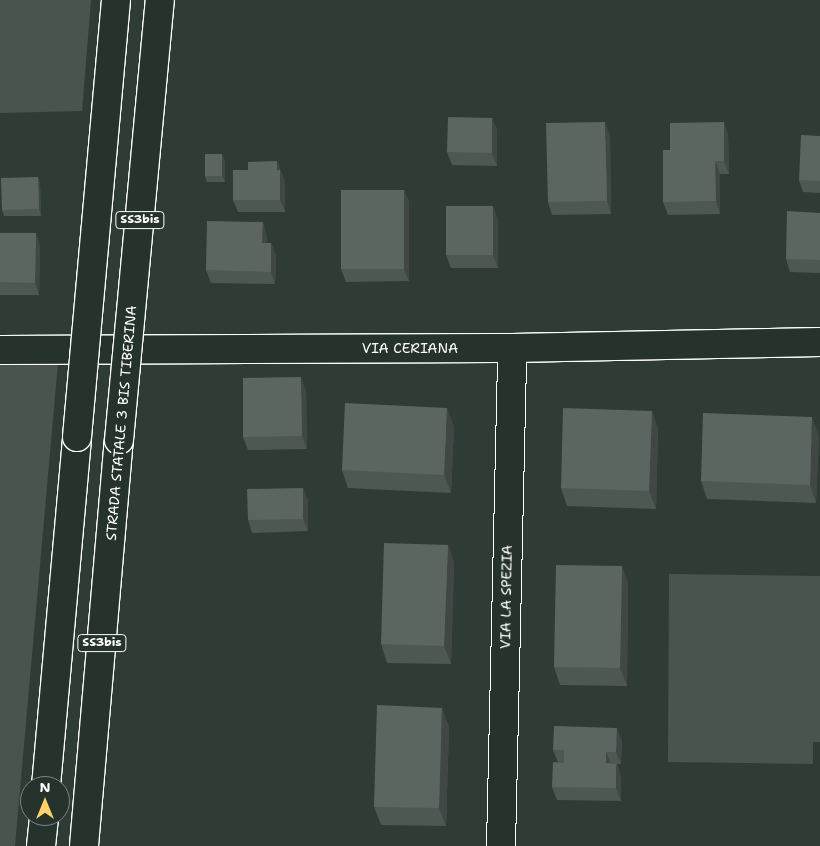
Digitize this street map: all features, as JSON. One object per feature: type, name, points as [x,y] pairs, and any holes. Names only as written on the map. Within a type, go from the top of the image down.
[{"type":"main road","name":"SS3bis","points":[[47,776],[116,0]]},
{"type":"main road","name":"STRADA STATALE 3 BIS TIBERINA","points":[[84,846],[160,0]]},
{"type":"main road","name":"VIA CERIANA","points":[[0,350],[512,348],[820,342]]},
{"type":"main road","name":"VIA LA SPEZIA","points":[[500,846],[512,348]]},
{"type":"main road","points":[[41,846],[43,826]]},
{"type":"shaded area","points":[[0,0],[91,0],[82,111],[0,113]]},
{"type":"shaded area","points":[[0,360],[58,363],[15,846],[0,846]]},
{"type":"shaded area","points":[[669,574],[820,576],[820,742],[813,742],[813,764],[668,762]]},
{"type":"building","points":[[448,117],[492,118],[492,153],[447,152]]},
{"type":"building","points":[[605,122],[607,201],[548,202],[546,123]]},
{"type":"building","points":[[724,122],[724,161],[715,161],[716,201],[663,202],[663,150],[670,150],[670,123]]},
{"type":"building","points":[[801,135],[820,136],[820,181],[799,180]]},
{"type":"building","points":[[205,154],[222,154],[222,176],[205,176]]},
{"type":"building","points":[[277,161],[277,170],[280,170],[280,200],[233,200],[233,170],[248,170],[248,162]]},
{"type":"building","points":[[38,177],[39,209],[2,210],[1,178]]},
{"type":"building","points":[[341,190],[404,190],[404,269],[341,269]]},
{"type":"building","points":[[446,206],[493,206],[493,255],[446,255]]},
{"type":"building","points":[[787,211],[820,213],[820,260],[786,259]]},
{"type":"building","points":[[207,221],[263,222],[262,243],[271,243],[271,272],[206,270]]},
{"type":"building","points":[[0,233],[36,233],[35,283],[0,282]]},
{"type":"building","points":[[301,377],[302,436],[243,437],[243,378]]},
{"type":"building","points":[[345,403],[447,408],[444,475],[342,470]]},
{"type":"building","points":[[563,408],[652,411],[649,491],[561,488]]},
{"type":"building","points":[[703,413],[812,417],[810,485],[701,481]]},
{"type":"building","points":[[303,488],[303,519],[248,520],[247,489]]},
{"type":"building","points":[[384,543],[448,545],[444,646],[381,644]]},
{"type":"building","points":[[556,565],[622,566],[620,668],[554,667]]},
{"type":"building","points":[[377,705],[442,708],[439,808],[374,807]]},
{"type":"building","points":[[554,726],[617,728],[616,752],[606,752],[606,763],[616,764],[616,788],[552,787],[553,762],[564,763],[564,750],[553,750]]}]
